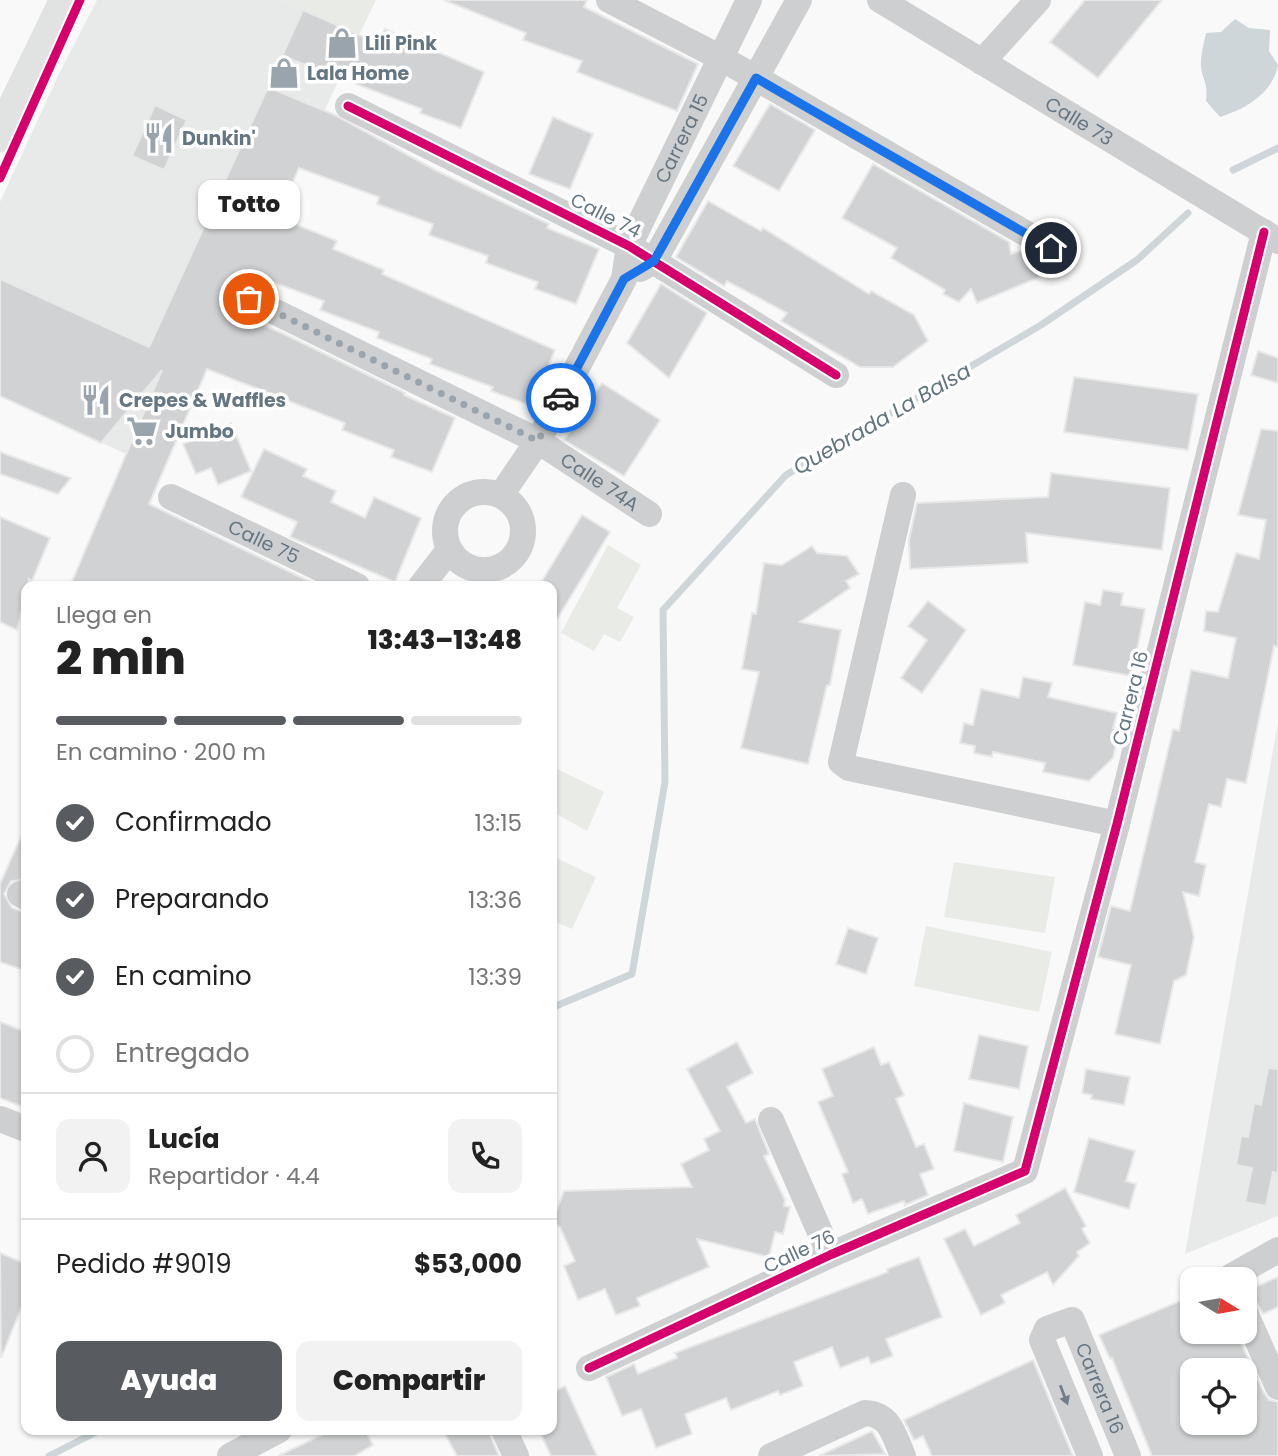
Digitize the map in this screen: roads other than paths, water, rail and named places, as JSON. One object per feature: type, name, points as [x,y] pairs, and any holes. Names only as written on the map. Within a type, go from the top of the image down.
[{"type":"main road","points":[[0,101],[51,0]]},
{"type":"main road","points":[[0,136],[66,0]]},
{"type":"street","points":[[608,0],[721,58],[1051,248]]},
{"type":"street","name":"Carrera 15","points":[[501,495],[538,441],[624,279],[629,246],[749,0]]},
{"type":"street","name":"Carrera 15","points":[[624,279],[654,261],[799,0]]},
{"type":"street","name":"Calle 73","points":[[880,0],[1271,236]]},
{"type":"street","points":[[982,62],[1038,0]]},
{"type":"street","name":"Calle 74","points":[[348,106],[629,246],[836,375]]},
{"type":"street","name":"Carrera 16","points":[[1025,1171],[1271,236]]},
{"type":"street","name":"Calle 74A","points":[[249,299],[538,441],[649,514]]},
{"type":"street","points":[[477,492],[501,495],[519,513],[523,526],[522,540],[516,553],[495,569],[468,567],[449,550],[444,526],[455,503],[477,492]]},
{"type":"street","points":[[903,495],[841,762],[849,768],[1117,824]]},
{"type":"street","name":"Calle 75","points":[[171,498],[346,581]]},
{"type":"street","points":[[425,581],[449,550]]},
{"type":"street","points":[[0,1119],[21,1127]]},
{"type":"street","points":[[771,1120],[830,1255]]},
{"type":"street","name":"Calle 76","points":[[589,1368],[830,1255],[1025,1171]]},
{"type":"street","points":[[1248,1267],[1278,1250]]},
{"type":"street","name":"Carrera 16","points":[[1090,1456],[1042,1340],[1042,1334],[1072,1320],[1128,1456]]},
{"type":"street","points":[[1257,1339],[1278,1387]]},
{"type":"street","points":[[771,1456],[864,1413],[877,1414],[890,1424],[903,1456]]},
{"type":"street","points":[[230,1456],[270,1435]]},
{"type":"street","points":[[506,1435],[516,1456]]},
{"type":"waterway","points":[[1233,170],[1278,148]]},
{"type":"waterway","name":"Quebrada La Balsa","points":[[557,1005],[632,974],[665,782],[663,610],[786,475],[1041,325],[1137,260],[1188,213]]},
{"type":"waterway","name":"Quebrada La Balsa","points":[[49,1456],[90,1435]]},
{"type":"place","name":"Lili Pink","points":[[342,43]]},
{"type":"place","name":"Lala Home","points":[[284,73]]},
{"type":"place","name":"Dunkin'","points":[[159,138]]},
{"type":"place","name":"Totto","points":[[249,299]]},
{"type":"place","name":"Crepes & Waffles","points":[[96,400]]},
{"type":"place","name":"Jumbo","points":[[142,431]]}]
